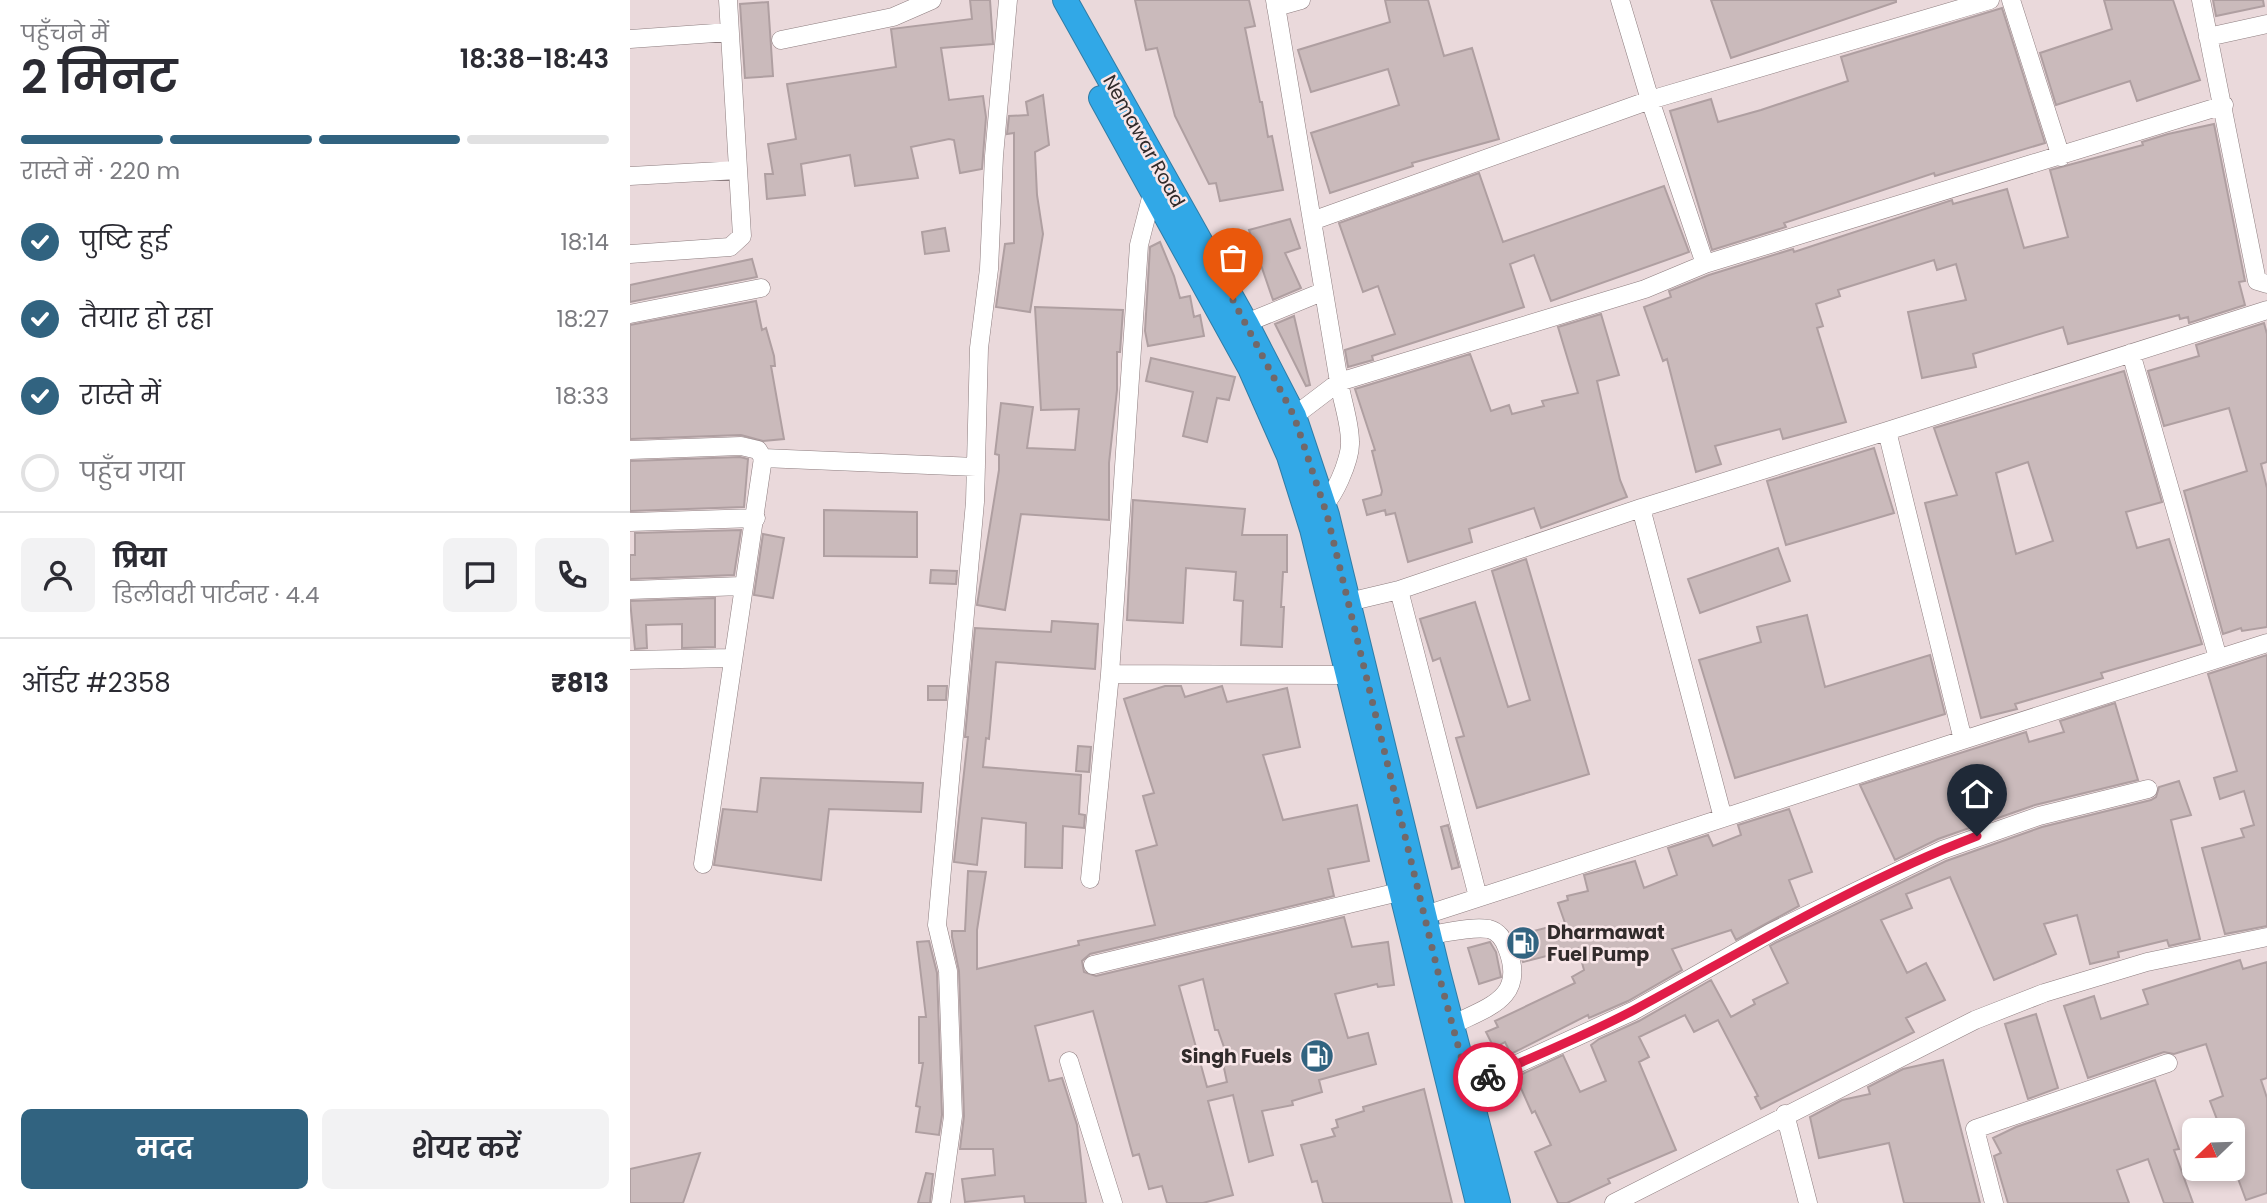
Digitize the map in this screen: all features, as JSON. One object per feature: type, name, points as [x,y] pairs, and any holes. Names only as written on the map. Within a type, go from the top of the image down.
[{"type":"highway","name":"Nemawar Road","points":[[1049,0],[1152,194],[1250,368],[1286,423]]},
{"type":"highway","name":"Nemawar Road","points":[[1065,0],[1246,323],[1286,423],[1289,456],[1315,510],[1420,924],[1478,1203]]},
{"type":"highway","name":"Nemawar Road","points":[[1339,604],[1348,675],[1399,892],[1420,924],[1452,1025],[1498,1203]]},
{"type":"street","points":[[630,254],[736,244],[743,230],[728,0]]},
{"type":"street","points":[[781,40],[893,17],[932,0]]},
{"type":"street","points":[[941,1203],[953,1116],[948,971],[937,925],[976,467],[979,348],[989,269],[1008,0]]},
{"type":"street","points":[[1301,0],[1275,4],[1322,292],[1351,444],[1336,490],[1315,510]]},
{"type":"street","points":[[1620,0],[1705,264]]},
{"type":"street","points":[[1312,221],[1650,100],[1990,0]]},
{"type":"street","points":[[2011,0],[2061,157]]},
{"type":"street","points":[[2201,0],[2257,281],[2267,284]]},
{"type":"street","points":[[2208,37],[2267,24]]},
{"type":"street","points":[[630,39],[729,32]]},
{"type":"street","points":[[1286,423],[1339,382],[1645,289],[1705,264],[2224,105]]},
{"type":"street","points":[[630,176],[738,170]]},
{"type":"street","points":[[1090,879],[1110,674],[1139,246],[1152,194]]},
{"type":"street","points":[[630,314],[761,288]]},
{"type":"street","points":[[1246,323],[1322,292]]},
{"type":"street","points":[[1339,604],[1399,590],[1640,508],[2247,314],[2267,310]]},
{"type":"street","points":[[2131,353],[2218,658]]},
{"type":"street","points":[[1887,431],[1963,740]]},
{"type":"street","points":[[630,450],[741,446],[758,450],[764,458],[756,519],[742,586],[703,864]]},
{"type":"street","points":[[764,458],[976,467]]},
{"type":"street","points":[[1640,508],[1723,818]]},
{"type":"street","points":[[630,522],[756,519]]},
{"type":"street","points":[[630,590],[742,586]]},
{"type":"street","points":[[1399,590],[1478,897]]},
{"type":"street","points":[[1420,924],[1478,897],[2267,643]]},
{"type":"street","points":[[630,660],[732,658]]},
{"type":"street","points":[[1110,674],[1348,675]]},
{"type":"street","points":[[1469,1086],[1633,1011],[1772,932],[1942,850],[2039,816],[2148,789]]},
{"type":"street","points":[[1093,965],[1399,892]]},
{"type":"street","points":[[1420,924],[1490,929],[1501,936],[1508,951],[1512,979],[1509,992],[1499,1001],[1452,1025]]},
{"type":"street","points":[[1615,1203],[1784,1114],[1975,1020],[2044,993],[2147,962],[2267,937]]},
{"type":"street","points":[[1069,1061],[1113,1203]]},
{"type":"street","points":[[1994,1203],[1975,1129],[2168,1063]]},
{"type":"street","points":[[1784,1114],[1808,1203]]},
{"type":"building","points":[[970,0],[990,0],[993,44],[941,48],[949,100],[983,96],[986,117],[982,169],[960,173],[954,140],[949,139],[911,147],[918,178],[855,186],[850,155],[801,164],[805,195],[767,199],[765,174],[773,174],[768,144],[796,139],[787,84],[896,67],[891,29],[972,19]]},
{"type":"building","points":[[1135,0],[1249,0],[1255,26],[1245,28],[1268,137],[1272,136],[1283,190],[1220,201],[1216,183],[1209,184],[1175,116],[1157,48],[1146,50]]},
{"type":"building","points":[[1385,0],[1428,0],[1444,56],[1472,48],[1499,139],[1412,163],[1413,166],[1330,193],[1311,133],[1399,105],[1388,69],[1311,92],[1298,50],[1390,22]]},
{"type":"building","points":[[1711,0],[1896,0],[1896,2],[1731,58]]},
{"type":"building","points":[[2104,0],[2173,0],[2200,80],[2137,101],[2130,81],[2056,105],[2040,53],[2112,29]]},
{"type":"building","points":[[2213,0],[2263,0],[2264,6],[2216,16]]},
{"type":"building","points":[[768,2],[773,76],[745,78],[740,4]]},
{"type":"building","points":[[2002,8],[2045,143],[1935,176],[1934,173],[1784,223],[1786,227],[1712,250],[1670,111],[1711,99],[1718,122],[1761,110],[1848,81],[1841,57]]},
{"type":"building","points":[[1043,95],[1049,145],[1035,152],[1037,195],[1043,234],[1030,312],[996,307],[1005,244],[1014,243],[1014,133],[1007,134],[1009,116],[1028,115],[1026,102]]},
{"type":"building","points":[[2214,124],[2245,281],[2239,282],[2245,305],[2189,323],[2188,317],[2180,319],[2179,315],[2068,344],[2063,327],[1973,354],[1976,367],[1922,378],[1908,312],[1966,300],[1956,264],[1937,270],[1934,260],[1838,290],[1840,296],[1816,304],[1823,326],[1817,328],[1846,422],[1783,439],[1780,429],[1715,446],[1721,464],[1696,472],[1667,359],[1663,361],[1644,307],[1671,297],[1669,291],[1709,275],[1793,249],[1794,252],[1952,200],[1953,204],[2007,189],[2024,248],[2068,237],[2050,170],[2143,145],[2142,142],[2168,134]]},
{"type":"building","points":[[1479,173],[1503,242],[1664,186],[1689,252],[1551,301],[1534,255],[1510,264],[1524,307],[1372,356],[1373,360],[1348,367],[1345,350],[1395,334],[1378,286],[1363,292],[1339,223]]},
{"type":"building","points":[[1290,219],[1300,248],[1285,253],[1301,288],[1273,300],[1249,230]]},
{"type":"building","points":[[945,228],[949,251],[925,254],[922,232]]},
{"type":"building","points":[[1160,242],[1180,298],[1190,296],[1194,317],[1200,315],[1204,336],[1148,346],[1145,331],[1150,247]]},
{"type":"building","points":[[752,259],[757,277],[630,302],[630,285]]},
{"type":"building","points":[[756,301],[762,330],[766,328],[774,356],[775,366],[771,366],[784,439],[763,441],[741,435],[630,439],[630,325]]},
{"type":"building","points":[[1035,307],[1123,310],[1120,352],[1117,352],[1117,390],[1109,463],[1109,520],[1021,514],[1005,610],[977,605],[999,470],[999,455],[995,454],[1001,403],[1033,407],[1027,448],[1075,450],[1079,409],[1041,410]]},
{"type":"building","points":[[1601,314],[1619,375],[1597,381],[1620,480],[1627,497],[1541,528],[1534,508],[1469,529],[1472,542],[1408,562],[1395,513],[1386,515],[1385,510],[1367,515],[1363,500],[1381,495],[1382,491],[1372,451],[1375,450],[1355,389],[1470,354],[1491,411],[1509,405],[1512,414],[1544,406],[1542,401],[1578,393],[1558,327]]},
{"type":"building","points":[[1294,316],[1310,385],[1306,386],[1275,324]]},
{"type":"building","points":[[2264,323],[2267,334],[2267,462],[2261,464],[2267,488],[2267,627],[2242,631],[2241,628],[2223,634],[2184,491],[2247,471],[2229,408],[2164,426],[2148,371],[2199,356],[2196,345]]},
{"type":"building","points":[[1151,358],[1235,377],[1229,400],[1217,398],[1207,442],[1183,436],[1193,392],[1146,381]]},
{"type":"building","points":[[2124,371],[2162,502],[2126,512],[2137,548],[2169,539],[2202,644],[2101,673],[2103,678],[2015,704],[2017,709],[1981,718],[1925,503],[1957,495],[1934,428]],"holes":[[[2028,462],[2053,541],[2016,554],[1996,473]]]},
{"type":"building","points":[[1874,448],[1894,513],[1786,545],[1767,481]]},
{"type":"building","points":[[740,457],[748,459],[744,507],[630,511],[630,461]]},
{"type":"building","points":[[1133,500],[1245,509],[1242,535],[1287,535],[1287,572],[1283,572],[1281,607],[1284,607],[1282,647],[1241,645],[1243,601],[1234,600],[1236,572],[1186,568],[1183,623],[1127,620]]},
{"type":"building","points":[[824,510],[917,512],[917,557],[824,556]]},
{"type":"building","points":[[741,530],[734,575],[630,579],[630,555],[635,555],[635,533]]},
{"type":"building","points":[[763,534],[784,538],[773,598],[754,595]]},
{"type":"building","points":[[1778,548],[1790,581],[1700,613],[1688,579]]},
{"type":"building","points":[[1526,559],[1589,774],[1477,808],[1456,738],[1464,736],[1440,658],[1433,661],[1420,619],[1475,602],[1508,707],[1530,700],[1492,571]]},
{"type":"building","points":[[931,570],[957,571],[956,584],[930,583]]},
{"type":"building","points":[[715,598],[715,647],[682,648],[682,624],[646,625],[647,648],[635,649],[630,601]]},
{"type":"building","points":[[1807,615],[1825,687],[1930,655],[1945,714],[1735,778],[1699,660],[1761,642],[1757,627]]},
{"type":"building","points":[[1052,621],[1098,624],[1095,669],[996,662],[989,739],[986,738],[983,767],[1081,775],[1079,814],[1085,815],[1084,828],[1063,826],[1062,868],[1025,867],[1026,823],[982,818],[977,865],[954,862],[968,737],[965,737],[975,628],[1051,632]]},
{"type":"building","points":[[2267,655],[2267,926],[2225,934],[2202,848],[2244,837],[2241,829],[2254,825],[2244,791],[2220,799],[2214,778],[2237,771],[2208,674]]},
{"type":"building","points":[[928,686],[947,686],[946,700],[928,700]]},
{"type":"building","points":[[1165,686],[1181,686],[1185,697],[1222,686],[1227,702],[1287,688],[1300,747],[1263,755],[1283,820],[1357,805],[1369,861],[1328,869],[1334,896],[1090,954],[1082,961],[1084,972],[1096,976],[1344,917],[1352,947],[1388,942],[1394,985],[1378,987],[1377,984],[1335,994],[1348,1038],[1368,1033],[1376,1064],[1319,1080],[1322,1092],[1292,1101],[1293,1105],[1262,1111],[1273,1155],[1249,1162],[1233,1095],[1208,1101],[1233,1195],[1203,1203],[1167,1203],[1162,1186],[1149,1189],[1139,1154],[1133,1156],[1093,1011],[1035,1026],[1049,1081],[1062,1078],[1077,1125],[1086,1203],[1025,1203],[1024,1196],[965,1202],[962,1179],[995,1175],[993,1149],[960,1149],[964,1116],[959,971],[952,931],[965,931],[968,871],[986,872],[977,930],[977,969],[1079,945],[1078,941],[1155,925],[1136,851],[1157,845],[1143,796],[1154,793],[1124,699]],"holes":[[[1203,979],[1215,1030],[1218,1030],[1226,1053],[1221,1054],[1227,1082],[1207,1087],[1179,986]]]},
{"type":"building","points":[[2115,703],[2138,780],[2035,805],[1938,839],[1895,860],[1860,785],[2026,732],[2029,742],[2064,732],[2060,721]]},
{"type":"building","points":[[1078,746],[1091,747],[1089,772],[1076,771]]},
{"type":"building","points":[[761,778],[923,783],[921,812],[829,809],[821,880],[714,865],[723,809],[757,812]]},
{"type":"building","points":[[2179,781],[2191,815],[2171,820],[2200,939],[2169,946],[2167,940],[2118,952],[2119,957],[2090,964],[2077,915],[2044,924],[2056,954],[1994,980],[1950,877],[1906,894],[1912,908],[1881,920],[1907,973],[1926,963],[1945,1000],[1906,1018],[1914,1032],[1761,1109],[1755,1097],[1758,1096],[1718,1020],[1694,1032],[1685,1015],[1639,1037],[1649,1057],[1639,1062],[1676,1150],[1608,1179],[1610,1183],[1567,1203],[1558,1203],[1535,1152],[1551,1145],[1535,1111],[1532,1113],[1516,1077],[1563,1055],[1580,1092],[1606,1081],[1591,1045],[1599,1039],[1639,1021],[1711,980],[1731,1017],[1755,1004],[1753,1000],[1788,983],[1770,946],[1777,942],[1946,861],[2042,827],[2151,800],[2156,797],[2159,787]]},
{"type":"building","points":[[1789,809],[1812,872],[1789,880],[1799,906],[1736,940],[1731,930],[1672,949],[1682,970],[1628,1001],[1589,1018],[1588,1015],[1511,1054],[1505,1042],[1494,1048],[1486,1032],[1498,1027],[1495,1021],[1575,983],[1572,977],[1584,970],[1578,948],[1523,962],[1514,936],[1565,923],[1558,903],[1568,900],[1567,896],[1588,891],[1584,875],[1635,861],[1644,888],[1677,875],[1668,848],[1708,835],[1713,846],[1741,835],[1738,825]]},
{"type":"building","points":[[1448,825],[1459,867],[1452,869],[1441,827]]},
{"type":"building","points":[[929,941],[937,973],[942,1115],[939,1135],[916,1132],[920,1107],[916,1106],[923,1063],[919,1063],[919,1017],[926,1017],[917,942]]},
{"type":"building","points":[[1490,942],[1496,952],[1501,977],[1479,984],[1468,948]]},
{"type":"building","points":[[2240,960],[2243,969],[2267,962],[2267,1078],[2261,1080],[2267,1098],[2267,1193],[2246,1200],[2239,1181],[2245,1181],[2245,1118],[2216,1118],[2210,1101],[2223,1096],[2206,1044],[2174,1054],[2164,1052],[2088,1078],[2064,1006],[2094,996],[2101,1019],[2148,1004],[2143,990]]},
{"type":"building","points":[[2036,1014],[2058,1088],[2028,1099],[2005,1024]]},
{"type":"building","points":[[1943,1060],[1980,1203],[1904,1203],[1889,1143],[1819,1158],[1810,1117],[1842,1100],[1870,1094],[1868,1087],[1903,1069]]},
{"type":"building","points":[[2155,1080],[2179,1149],[2174,1150],[2182,1172],[2182,1181],[2185,1181],[2193,1203],[2164,1203],[2148,1159],[2117,1170],[2129,1203],[2008,1203],[1994,1156],[2001,1153],[1993,1138],[2016,1127]]},
{"type":"building","points":[[1424,1089],[1452,1203],[1323,1203],[1317,1181],[1312,1182],[1301,1145],[1335,1136],[1332,1129],[1338,1127],[1336,1120],[1364,1111],[1363,1107]]},
{"type":"building","points":[[700,1153],[683,1203],[630,1203],[630,1169]]},
{"type":"building","points":[[926,1173],[933,1174],[930,1203],[918,1203]]},
{"type":"way so far","points":[[1233,300],[1294,416],[1327,515],[1438,972],[1469,1086],[1488,1077]]},
{"type":"place","name":"Dharmawat Fuel Pump","points":[[1523,943]]},
{"type":"place","name":"Singh Fuels","points":[[1317,1056]]},
{"type":"route","points":[[1488,1077],[1633,1011],[1772,932],[1942,850],[1977,836]]}]
